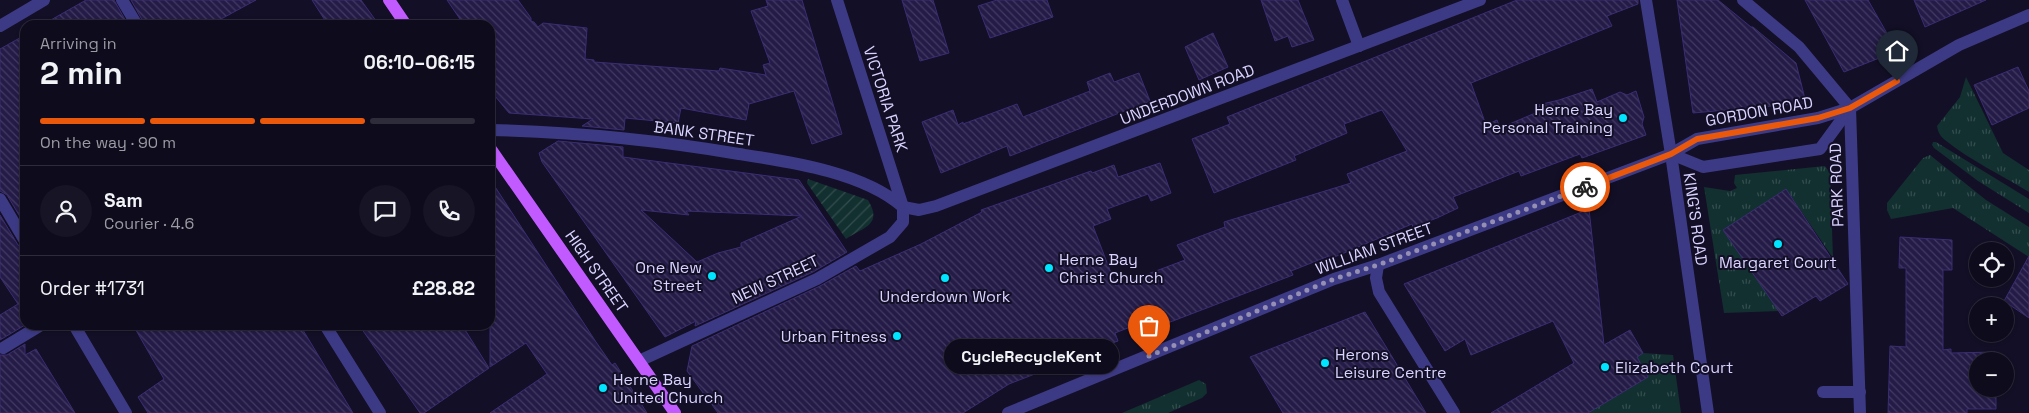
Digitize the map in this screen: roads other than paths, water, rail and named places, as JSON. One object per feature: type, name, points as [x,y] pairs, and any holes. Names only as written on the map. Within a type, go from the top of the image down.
[{"type":"main road","points":[[389,0],[403,20]]},
{"type":"main road","name":"HIGH STREET","points":[[495,155],[675,413]]},
{"type":"street","points":[[0,26],[44,0]]},
{"type":"street","points":[[122,0],[135,20]]},
{"type":"street","name":"VICTORIA PARK","points":[[837,0],[903,207]]},
{"type":"street","points":[[1342,0],[1359,46]]},
{"type":"street","name":"UNDERDOWN ROAD","points":[[903,207],[919,210],[936,206],[1480,0]]},
{"type":"street","name":"KING'S ROAD","points":[[1646,0],[1671,154],[1708,413]]},
{"type":"street","points":[[1743,0],[1800,47],[1850,108]]},
{"type":"street","name":"GORDON ROAD","points":[[1671,154],[1697,139],[1818,118],[1850,108],[1959,45],[2029,15]]},
{"type":"street","name":"GORDON ROAD","points":[[1671,154],[1703,167],[1820,149],[1850,108]]},
{"type":"street","name":"PARK ROAD","points":[[1850,108],[1860,413]]},
{"type":"street","name":"BANK STREET","points":[[495,130],[553,132],[699,147],[792,162],[876,188],[903,207]]},
{"type":"street","name":"WILLIAM STREET","points":[[1008,413],[1334,279],[1378,265],[1671,154]]},
{"type":"street","points":[[0,199],[20,233]]},
{"type":"street","name":"NEW STREET","points":[[639,361],[817,279],[890,237],[903,222],[903,207]]},
{"type":"street","points":[[1378,265],[1376,278],[1379,292],[1454,413]]},
{"type":"street","points":[[3,348],[33,330]]},
{"type":"street","points":[[77,330],[126,413]]},
{"type":"street","points":[[328,330],[380,413]]},
{"type":"street","points":[[1823,392],[1860,392]]},
{"type":"place","name":"Herne Bay Personal Training","points":[[1623,118]]},
{"type":"place","name":"Margaret Court","points":[[1778,244]]},
{"type":"place","name":"Herne Bay Christ Church","points":[[1049,268]]},
{"type":"place","name":"One New Street","points":[[712,276]]},
{"type":"place","name":"Underdown Work","points":[[945,278]]},
{"type":"place","name":"Urban Fitness","points":[[897,336]]},
{"type":"place","name":"CycleRecycleKent","points":[[1149,356]]},
{"type":"place","name":"Herons Leisure Centre","points":[[1325,363]]},
{"type":"place","name":"Elizabeth Court","points":[[1605,367]]},
{"type":"place","name":"Herne Bay United Church","points":[[603,388]]}]
